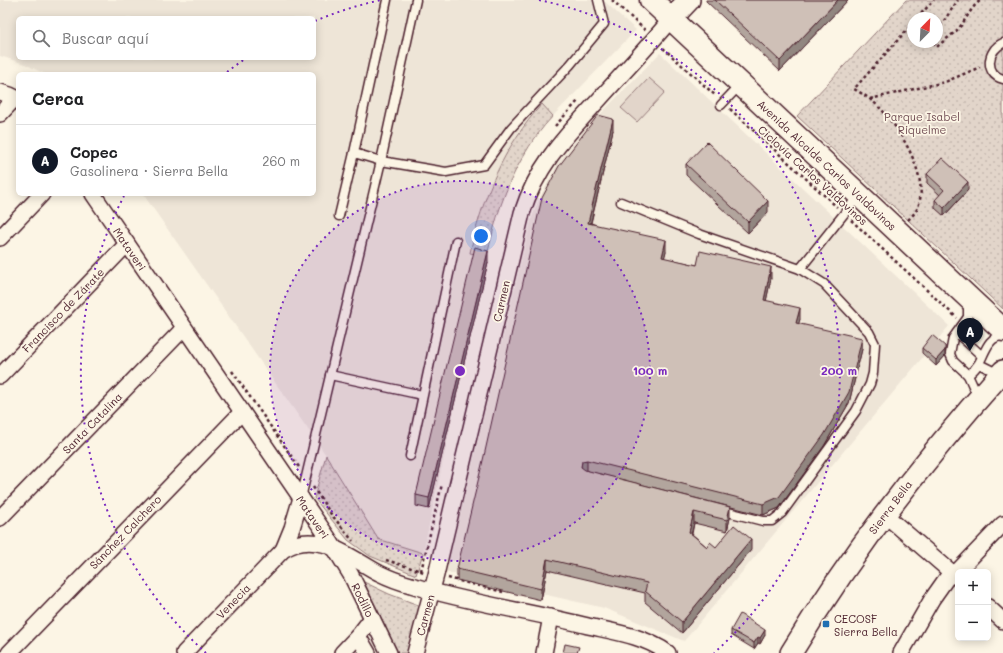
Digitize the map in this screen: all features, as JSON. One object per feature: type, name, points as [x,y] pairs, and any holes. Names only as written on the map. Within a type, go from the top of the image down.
[{"type":"main road","name":"Avenida Alcalde Carlos Valdovinos","points":[[650,0],[1003,330]]},
{"type":"street","name":"Carmen","points":[[415,653],[436,575],[520,221],[529,193],[540,172],[560,142],[689,0]]},
{"type":"street","points":[[0,92],[16,98]]},
{"type":"street","points":[[0,114],[16,99]]},
{"type":"street","points":[[0,238],[40,196]]},
{"type":"street","name":"Mataveri","points":[[94,196],[327,536],[333,548],[389,578],[431,591],[640,638],[664,652]]},
{"type":"street","name":"Francisco de Zárate","points":[[0,376],[127,244]]},
{"type":"street","name":"Santa Catalina","points":[[0,518],[184,328]]},
{"type":"street","name":"Sierra Bella","points":[[790,653],[821,605],[884,514],[978,398],[1002,372]]},
{"type":"street","name":"Sánchez Calchero","points":[[9,653],[242,412]]},
{"type":"street","name":"Venecia","points":[[184,653],[282,550],[292,528],[301,498]]},
{"type":"street","points":[[884,514],[955,575]]},
{"type":"street","points":[[961,569],[1003,524]]},
{"type":"street","name":"Venecia","points":[[282,550],[294,544],[310,542],[321,543],[333,548]]},
{"type":"street","name":"Rodillo","points":[[333,548],[351,575],[390,653]]},
{"type":"street","points":[[901,653],[932,599],[955,575]]},
{"type":"street","points":[[909,653],[955,575]]},
{"type":"street","points":[[991,610],[1003,621]]},
{"type":"street","points":[[544,653],[551,617]]},
{"type":"street","points":[[342,653],[372,618]]},
{"type":"street","points":[[358,636],[368,653]]},
{"type":"lane","points":[[339,216],[387,0]]},
{"type":"lane","points":[[301,498],[381,161],[416,0]]},
{"type":"lane","points":[[354,153],[381,161],[446,172],[484,165],[511,128],[570,65],[604,24],[598,0]]},
{"type":"lane","points":[[1003,43],[992,51],[990,63],[991,69],[995,74],[1003,79]]},
{"type":"lane","points":[[722,104],[741,85]]},
{"type":"lane","points":[[800,269],[859,195]]},
{"type":"lane","points":[[622,202],[699,234],[800,269],[824,284],[869,332],[875,344],[874,373],[856,411],[782,513],[772,521],[763,521],[709,508]]},
{"type":"lane","points":[[410,456],[456,240]]},
{"type":"lane","points":[[968,298],[968,317],[953,338],[950,354],[953,361],[968,375],[978,398]]},
{"type":"lane","points":[[956,333],[982,356]]},
{"type":"lane","points":[[968,375],[979,364],[987,346],[1000,335],[1003,336]]},
{"type":"lane","points":[[979,364],[1002,372]]},
{"type":"lane","points":[[330,375],[422,395]]},
{"type":"path","name":"Ciclovía Carlos Valdovinos","points":[[612,0],[722,104],[964,324]]},
{"type":"path","points":[[923,12],[934,0]]},
{"type":"path","points":[[943,22],[958,0]]},
{"type":"path","points":[[943,41],[957,30],[971,10],[981,0]]},
{"type":"path","points":[[898,232],[916,211],[920,200],[919,177],[908,146],[900,131],[878,106],[854,89],[907,30]]},
{"type":"path","points":[[870,99],[945,82],[990,63]]},
{"type":"path","points":[[228,365],[332,514],[353,541],[359,545]]},
{"type":"path","points":[[384,560],[510,594]]},
{"type":"shaded area","points":[[0,0],[603,0],[636,30],[553,116],[542,104],[521,128],[490,186],[477,221],[470,253],[487,256],[423,553],[378,539],[326,455],[144,196],[316,196],[316,72],[41,72],[25,64],[0,56]]},
{"type":"shaded area","points":[[660,53],[949,326],[684,641],[604,608],[446,572],[531,220],[539,199],[558,163],[581,134]]},
{"type":"green space","name":"Parque Isabel Riquelme","points":[[906,0],[1003,0],[1003,309],[797,116]]},
{"type":"green space","points":[[649,78],[665,92],[637,122],[621,108]]},
{"type":"green space","points":[[542,104],[553,116],[529,146],[516,169],[499,211],[487,256],[470,253],[481,212],[496,174],[516,137]]},
{"type":"green space","points":[[326,455],[378,539],[423,553],[416,575],[370,556],[348,540],[314,498]]},
{"type":"green space","points":[[364,582],[389,594],[421,606],[407,653],[398,653]]},
{"type":"building","points":[[715,0],[838,0],[780,61]]},
{"type":"building","points":[[598,115],[613,119],[588,223],[666,240],[662,257],[697,265],[700,251],[771,267],[764,300],[800,308],[796,323],[862,338],[849,392],[824,435],[779,497],[763,504],[587,460],[582,461],[581,467],[585,470],[730,507],[727,520],[694,512],[689,532],[707,547],[710,542],[716,547],[734,525],[751,539],[682,622],[645,591],[647,583],[547,559],[541,589],[457,569],[542,198],[559,166]]},
{"type":"building","points":[[707,142],[768,201],[748,222],[686,164]]},
{"type":"building","points":[[942,158],[968,182],[944,208],[935,200],[944,190],[927,174]]},
{"type":"building","points":[[475,247],[488,251],[429,498],[416,495]]},
{"type":"building","points":[[932,335],[945,346],[945,350],[936,360],[922,348]]},
{"type":"building","points":[[740,614],[765,630],[760,638],[758,637],[754,643],[731,630]]},
{"type":"building","points":[[565,644],[579,647],[577,653],[563,653]]},
{"type":"place","name":"Copec","points":[[970,351]]},
{"type":"place","name":"CECOSF Sierra Bella","points":[[826,624]]}]
